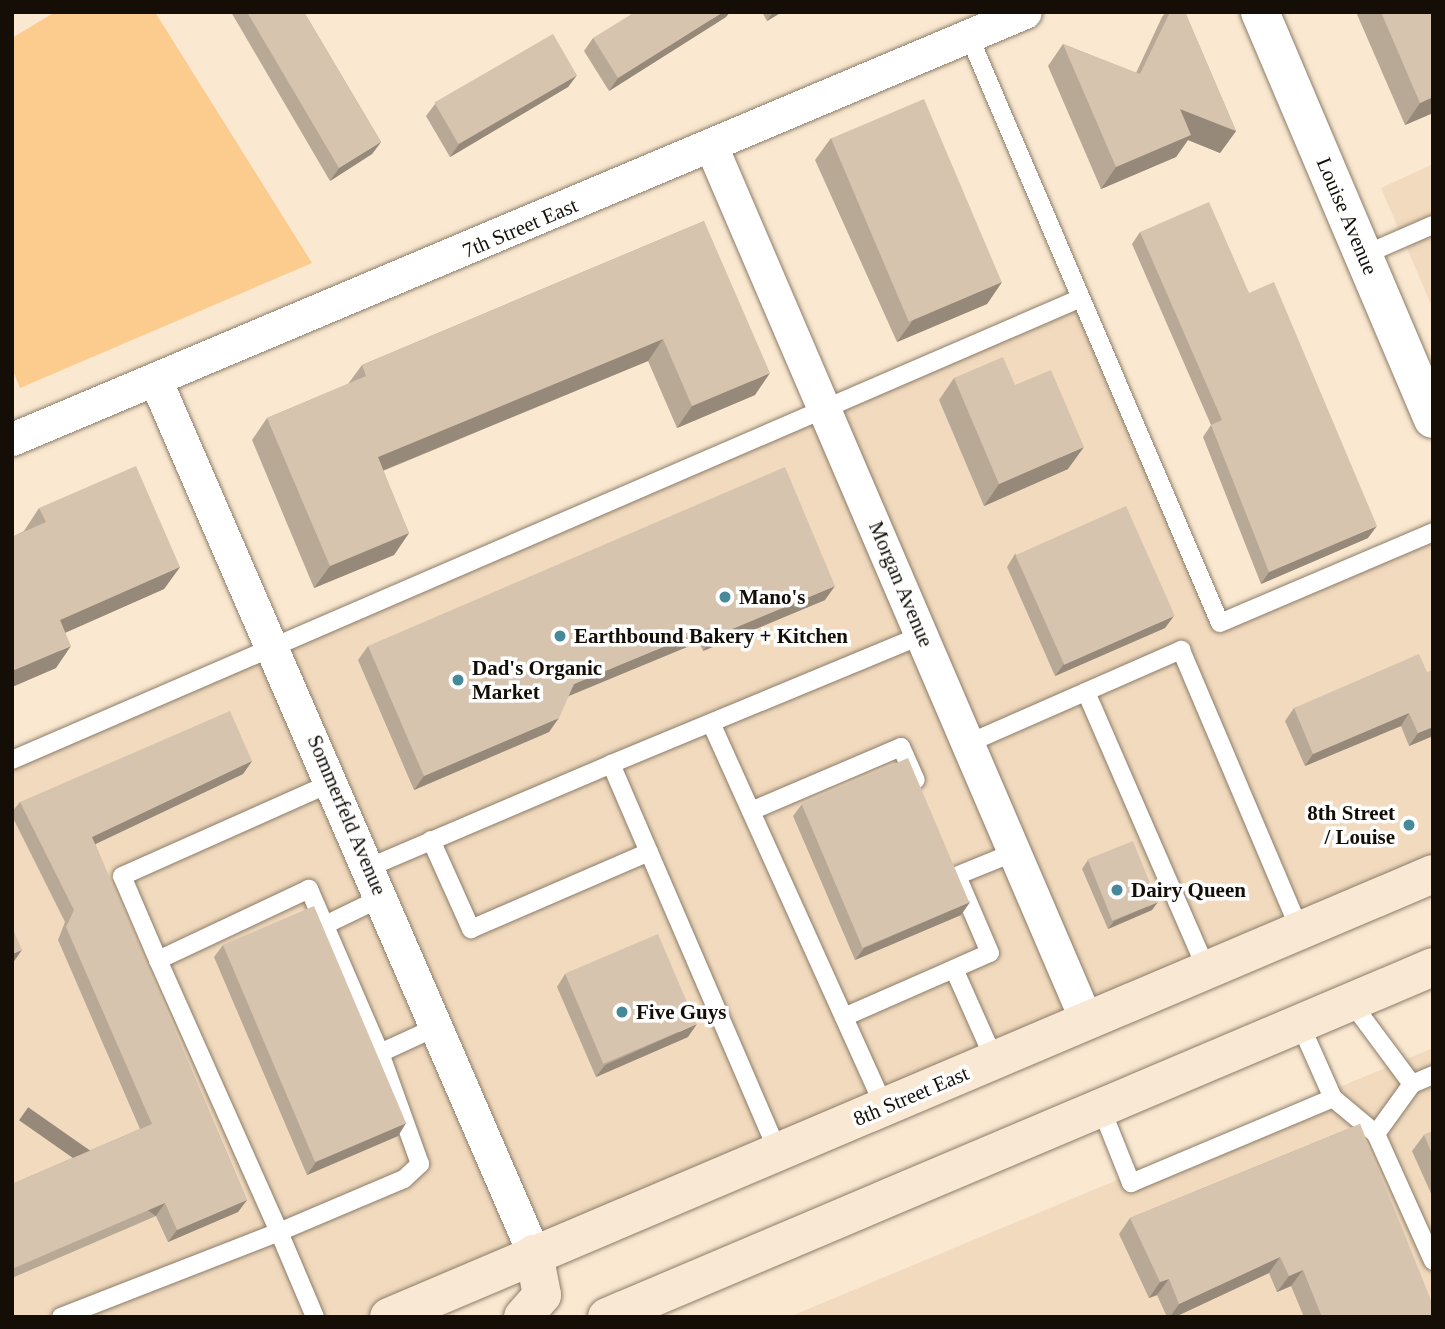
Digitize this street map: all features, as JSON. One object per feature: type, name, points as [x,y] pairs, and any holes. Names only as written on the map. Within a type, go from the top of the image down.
[{"type":"main road","name":"8th Street East","points":[[388,1317],[1433,874]]},
{"type":"main road","points":[[607,1317],[1433,967]]},
{"type":"main road","points":[[523,1317],[542,1296],[534,1254]]},
{"type":"street","name":"7th Street East","points":[[12,439],[712,148],[1025,12]]},
{"type":"street","name":"Louise Avenue","points":[[1260,12],[1433,419]]},
{"type":"street","name":"Morgan Avenue","points":[[712,148],[1087,1021]]},
{"type":"street","name":"Sommerfeld Avenue","points":[[155,379],[439,1026],[534,1254]]},
{"type":"lane","points":[[969,36],[1079,299],[1220,623],[1433,532]]},
{"type":"lane","points":[[1364,255],[1433,225]]},
{"type":"lane","points":[[12,760],[1079,299]]},
{"type":"lane","points":[[370,867],[923,635]]},
{"type":"lane","points":[[969,743],[1181,650],[1300,931]]},
{"type":"lane","points":[[1086,692],[1207,970]]},
{"type":"lane","points":[[711,723],[884,1107]]},
{"type":"lane","points":[[751,811],[901,747],[921,794]]},
{"type":"lane","points":[[611,764],[778,1152]]},
{"type":"lane","points":[[315,1317],[122,876],[333,782]]},
{"type":"lane","points":[[431,840],[471,929],[649,852]]},
{"type":"lane","points":[[844,1017],[990,953],[946,852]]},
{"type":"lane","points":[[956,876],[1015,852]]},
{"type":"lane","points":[[61,1317],[279,1232],[404,1179],[420,1164],[380,1053],[309,889],[158,960]]},
{"type":"lane","points":[[325,925],[383,897]]},
{"type":"lane","points":[[954,969],[995,1060]]},
{"type":"lane","points":[[1351,1002],[1412,1084]]},
{"type":"lane","points":[[1300,1024],[1333,1098],[1376,1134],[1433,1261]]},
{"type":"lane","points":[[380,1053],[439,1026]]},
{"type":"lane","points":[[1376,1134],[1412,1084],[1433,1076]]},
{"type":"lane","points":[[1101,1108],[1131,1183],[1333,1098]]},
{"type":"shaded area","points":[[55,12],[155,12],[312,263],[20,388],[12,368],[12,38]]},
{"type":"shaded area","points":[[1433,164],[1433,309],[1381,188]]},
{"type":"shaded area","points":[[1079,299],[1220,622],[1433,532],[1433,875],[386,1317],[12,1317],[12,760]]},
{"type":"shaded area","points":[[1433,1048],[1433,1317],[789,1317]]},
{"type":"building","points":[[247,12],[304,12],[381,142],[339,168]]},
{"type":"building","points":[[635,12],[723,12],[618,78],[593,38]]},
{"type":"building","points":[[1170,12],[1185,12],[1236,131],[1180,109],[1191,135],[1116,167],[1063,44],[1140,74]]},
{"type":"building","points":[[1381,12],[1433,12],[1433,97],[1420,103]]},
{"type":"building","points":[[553,34],[577,76],[458,144],[434,102]]},
{"type":"building","points":[[924,99],[1002,282],[909,322],[831,138]]},
{"type":"building","points":[[1209,202],[1249,293],[1274,282],[1377,526],[1269,572],[1211,425],[1222,420],[1140,232]]},
{"type":"building","points":[[704,221],[770,373],[692,406],[663,339],[378,457],[409,533],[330,566],[267,418],[366,376],[362,365]]},
{"type":"building","points":[[1003,357],[1015,385],[1051,370],[1084,447],[999,484],[954,378]]},
{"type":"building","points":[[136,466],[180,567],[60,620],[71,646],[12,671],[12,537],[46,522],[39,508]]},
{"type":"building","points":[[785,467],[835,586],[713,637],[709,628],[574,684],[559,718],[424,776],[368,646]]},
{"type":"building","points":[[1126,506],[1175,616],[1064,665],[1015,555]]},
{"type":"building","points":[[1419,654],[1427,672],[1433,670],[1433,727],[1418,733],[1409,713],[1313,754],[1294,708]]},
{"type":"building","points":[[230,711],[252,761],[92,837],[247,1200],[177,1230],[165,1203],[12,1269],[12,1184],[152,1124],[66,927],[74,910],[20,802]]},
{"type":"building","points":[[908,758],[969,903],[863,948],[801,803]]},
{"type":"building","name":"Dairy Queen","points":[[1133,841],[1158,902],[1112,921],[1088,859]]},
{"type":"building","points":[[314,906],[406,1123],[315,1162],[223,945]]},
{"type":"building","points":[[12,927],[22,950],[12,954]]},
{"type":"building","name":"Five Guys","points":[[658,934],[696,1024],[603,1064],[565,973]]},
{"type":"building","points":[[1360,1124],[1433,1305],[1433,1317],[1322,1317],[1303,1270],[1289,1276],[1280,1257],[1179,1304],[1169,1279],[1160,1282],[1130,1218]]},
{"type":"building","points":[[1433,1131],[1433,1156],[1424,1135]]},
{"type":"place","name":"Mano's","points":[[725,597]]},
{"type":"place","name":"Earthbound Bakery + Kitchen","points":[[560,636]]},
{"type":"place","name":"Dad's Organic Market","points":[[458,680]]},
{"type":"place","name":"8th Street / Louise","points":[[1409,825]]},
{"type":"place","name":"Dairy Queen","points":[[1117,890]]},
{"type":"place","name":"Five Guys","points":[[622,1012]]}]
